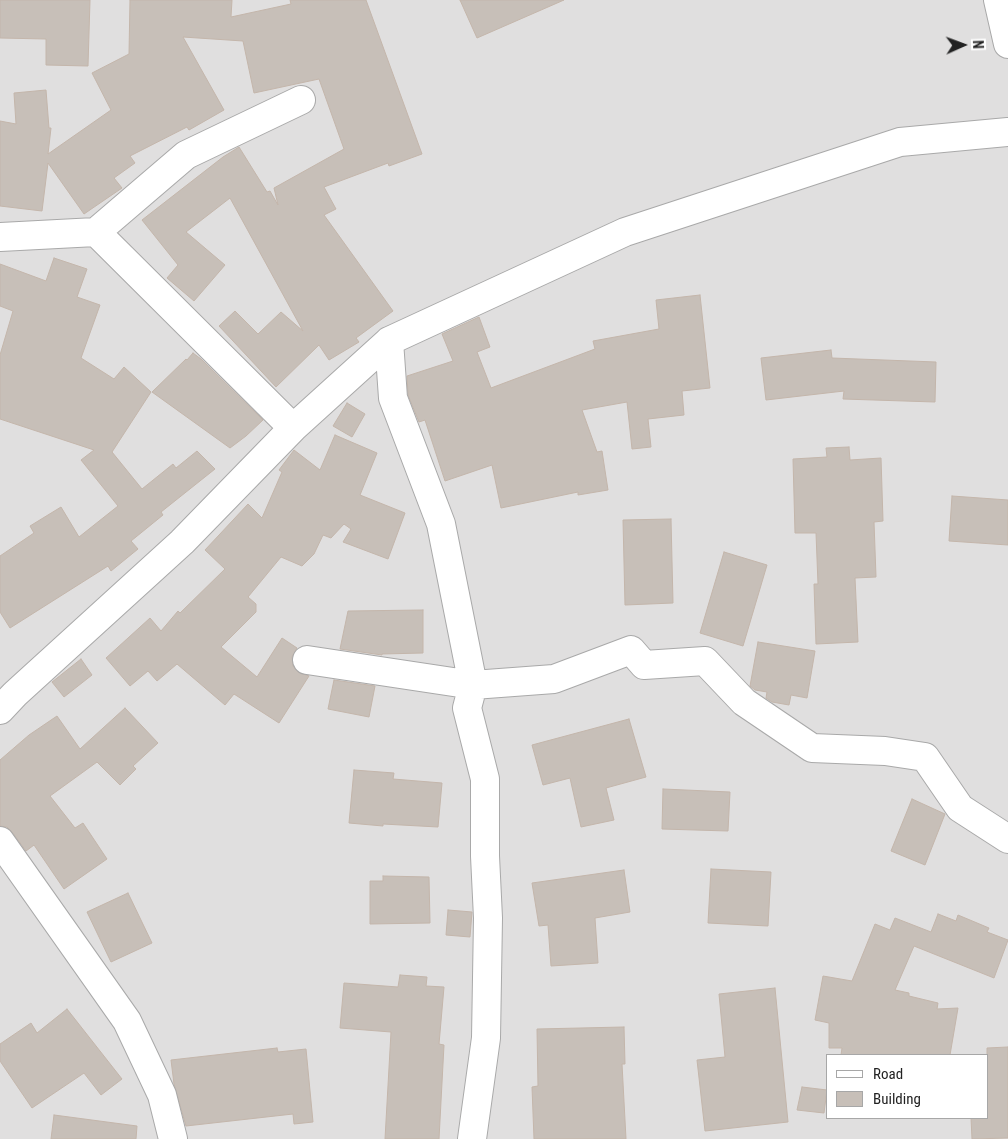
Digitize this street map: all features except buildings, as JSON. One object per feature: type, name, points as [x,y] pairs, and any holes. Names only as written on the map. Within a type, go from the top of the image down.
[{"type":"street","points":[[998,0],[1008,44]]},
{"type":"street","points":[[0,237],[96,232],[186,155],[301,100]]},
{"type":"street","points":[[5,698],[182,542],[293,428],[389,341],[626,232],[900,142],[1008,132]]},
{"type":"street","points":[[96,232],[293,428]]},
{"type":"street","points":[[389,341],[393,398],[442,524],[473,685],[467,708],[485,779],[485,856],[488,918],[486,1038],[472,1139]]},
{"type":"street","points":[[307,660],[473,685],[554,679],[631,650],[644,665],[705,661],[744,702],[812,748],[885,751],[925,757],[960,808],[1008,839]]},
{"type":"street","points":[[0,840],[127,1021],[162,1095],[173,1139]]},
{"type":"shaded area","points":[[0,0],[1008,0],[1008,1139],[0,1139]]}]
